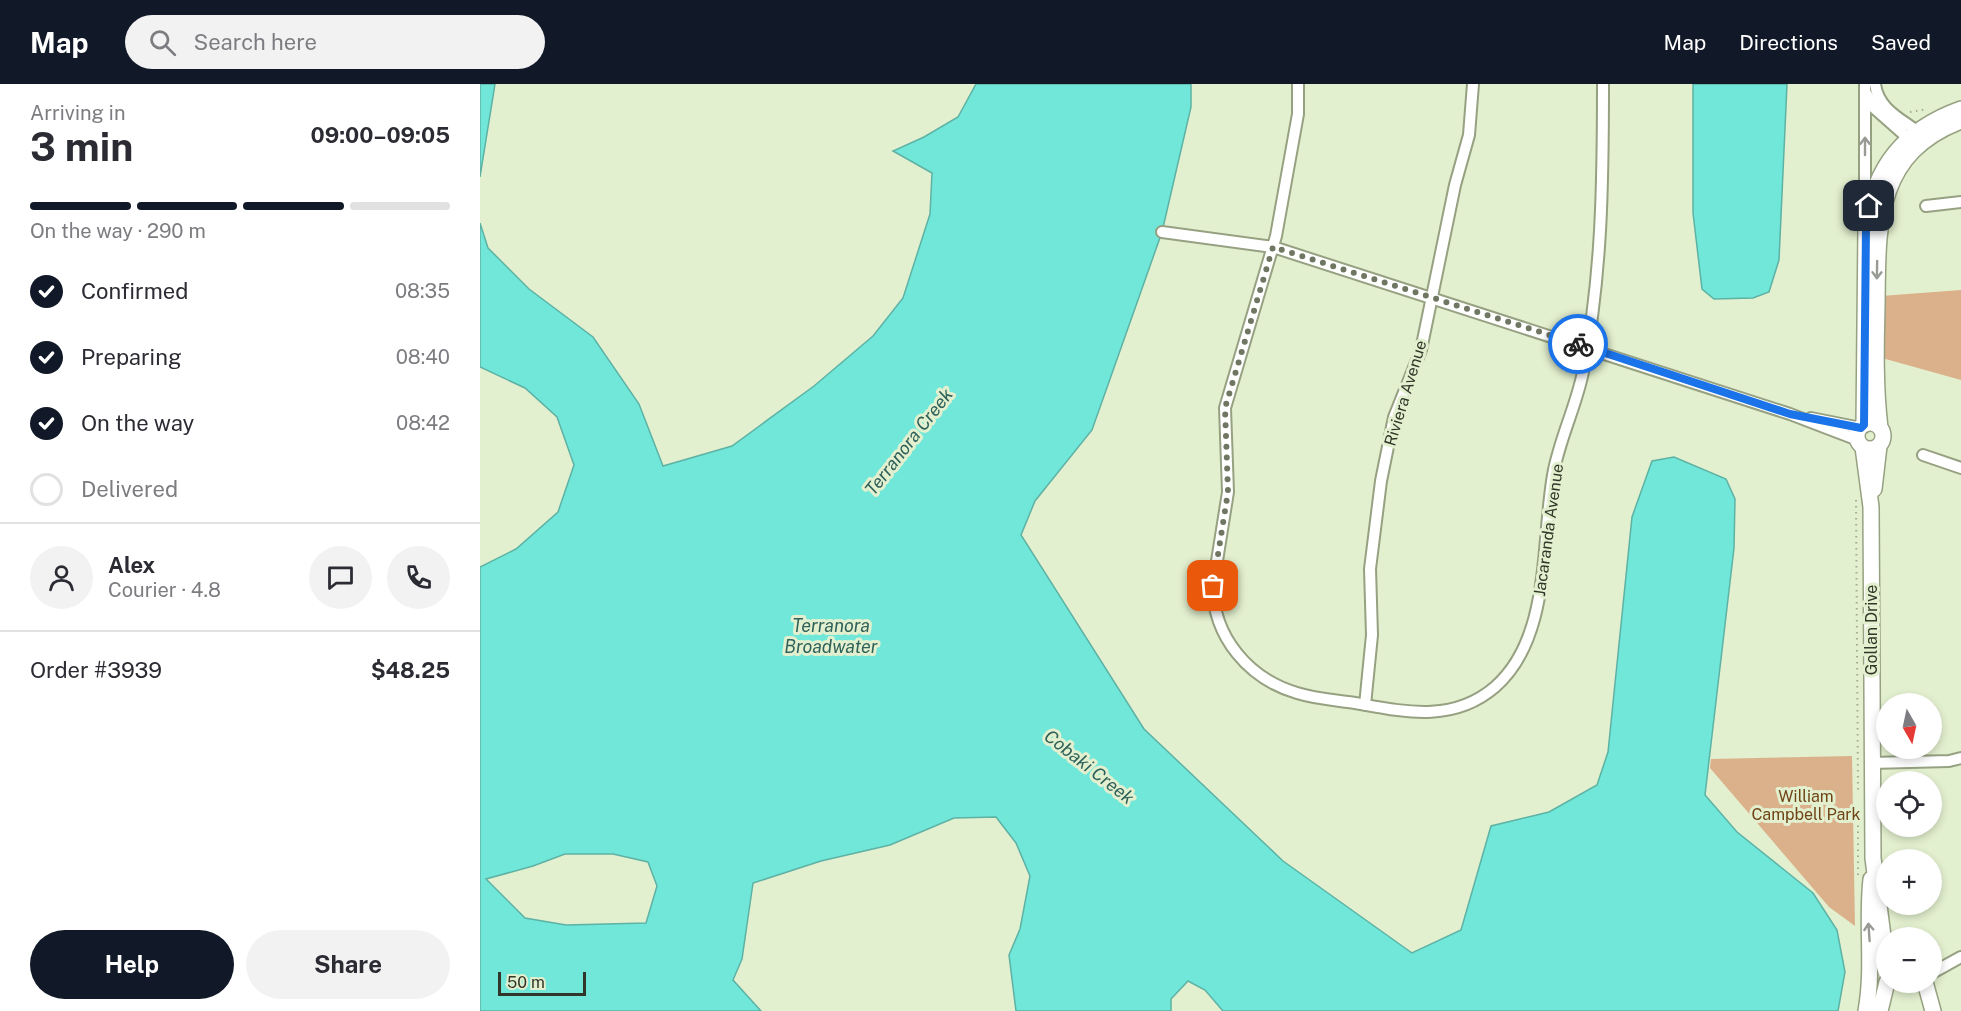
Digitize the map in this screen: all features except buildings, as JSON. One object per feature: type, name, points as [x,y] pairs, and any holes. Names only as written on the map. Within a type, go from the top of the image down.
[{"type":"street","name":"Jacaranda Avenue","points":[[1298,84],[1298,114],[1273,247],[1225,408],[1228,492],[1213,586],[1213,600],[1227,639],[1259,677],[1300,694],[1417,713],[1450,711],[1485,694],[1505,677],[1518,661],[1535,622],[1553,473],[1583,375],[1587,347],[1603,219],[1603,84]]},
{"type":"street","name":"Riviera Avenue","points":[[1365,705],[1372,635],[1370,569],[1381,481],[1394,417],[1421,350],[1455,185],[1469,135],[1473,84]]},
{"type":"street","points":[[1875,84],[1877,96],[1883,105],[1913,135]]},
{"type":"street","points":[[1865,87],[1874,108],[1913,135]]},
{"type":"street","name":"Gollan Drive","points":[[1865,87],[1872,228],[1875,385],[1880,428]]},
{"type":"street","points":[[1881,190],[1888,162],[1913,135],[1961,109]]},
{"type":"street","points":[[1872,228],[1882,191],[1913,135],[1950,120],[1961,120]]},
{"type":"street","points":[[1881,190],[1918,147],[1940,131],[1961,120]]},
{"type":"street","name":"Gollan Drive","points":[[1871,507],[1861,435],[1872,228],[1881,190]]},
{"type":"street","points":[[1926,206],[1961,202]]},
{"type":"street","points":[[1162,232],[1273,247],[1861,435],[1871,449],[1879,446],[1883,435],[1880,428],[1872,424],[1861,435]]},
{"type":"street","name":"Gollan Drive","points":[[1879,446],[1871,507],[1871,763],[1873,858],[1882,927]]},
{"type":"street","points":[[1923,456],[1961,468]]},
{"type":"street","points":[[1871,763],[1949,761],[1961,758]]},
{"type":"street","points":[[1866,1011],[1870,970],[1868,903],[1873,858]]},
{"type":"street","points":[[1942,967],[1961,957]]},
{"type":"street","points":[[1870,970],[1876,970]]},
{"type":"street","points":[[1880,1011],[1884,993]]},
{"type":"street","points":[[1928,993],[1933,1011]]},
{"type":"path","points":[[1905,112],[1915,112],[1935,106]]},
{"type":"path","points":[[1856,499],[1858,795]]},
{"type":"path","points":[[1858,884],[1859,806]]},
{"type":"green space","points":[[1961,290],[1961,380],[1882,358],[1881,296]]},
{"type":"green space","name":"William Campbell Park","points":[[1852,756],[1855,926],[1829,907],[1710,768],[1711,759]]},
{"type":"water","points":[[480,84],[495,84],[480,177]]},
{"type":"water","name":"Terranora Broadwater","points":[[976,84],[1191,84],[1191,107],[1162,232],[1092,430],[1035,501],[1021,535],[1144,729],[1283,861],[1412,953],[1461,930],[1491,826],[1549,812],[1597,785],[1608,752],[1632,517],[1652,461],[1674,457],[1726,479],[1735,499],[1734,548],[1705,795],[1737,832],[1813,893],[1837,930],[1845,972],[1838,1011],[1223,1011],[1205,990],[1188,981],[1171,999],[1171,1011],[1016,1011],[1009,955],[1020,929],[1030,876],[1016,843],[996,817],[954,818],[890,845],[821,861],[753,883],[742,959],[733,980],[761,1011],[480,1011],[480,567],[516,549],[558,512],[574,465],[557,417],[525,388],[480,367],[480,223],[488,248],[529,289],[593,337],[639,404],[663,466],[732,446],[814,386],[873,336],[903,298],[930,214],[932,173],[893,151],[924,137],[958,117]],"holes":[[[565,854],[613,854],[648,862],[657,886],[646,923],[566,925],[525,918],[486,879]]]},
{"type":"water","points":[[1693,84],[1787,84],[1779,260],[1769,292],[1753,298],[1714,299],[1702,289],[1693,213]]},
{"type":"way so far","points":[[1213,586],[1228,492],[1225,408],[1273,247],[1578,344]]},
{"type":"route","points":[[1578,344],[1790,414],[1861,428],[1864,425],[1866,226],[1869,206]]},
{"type":"water label","name":"Terranora Creek","points":[[909,442]]},
{"type":"water label","name":"Cobaki Creek","points":[[1089,767]]}]
